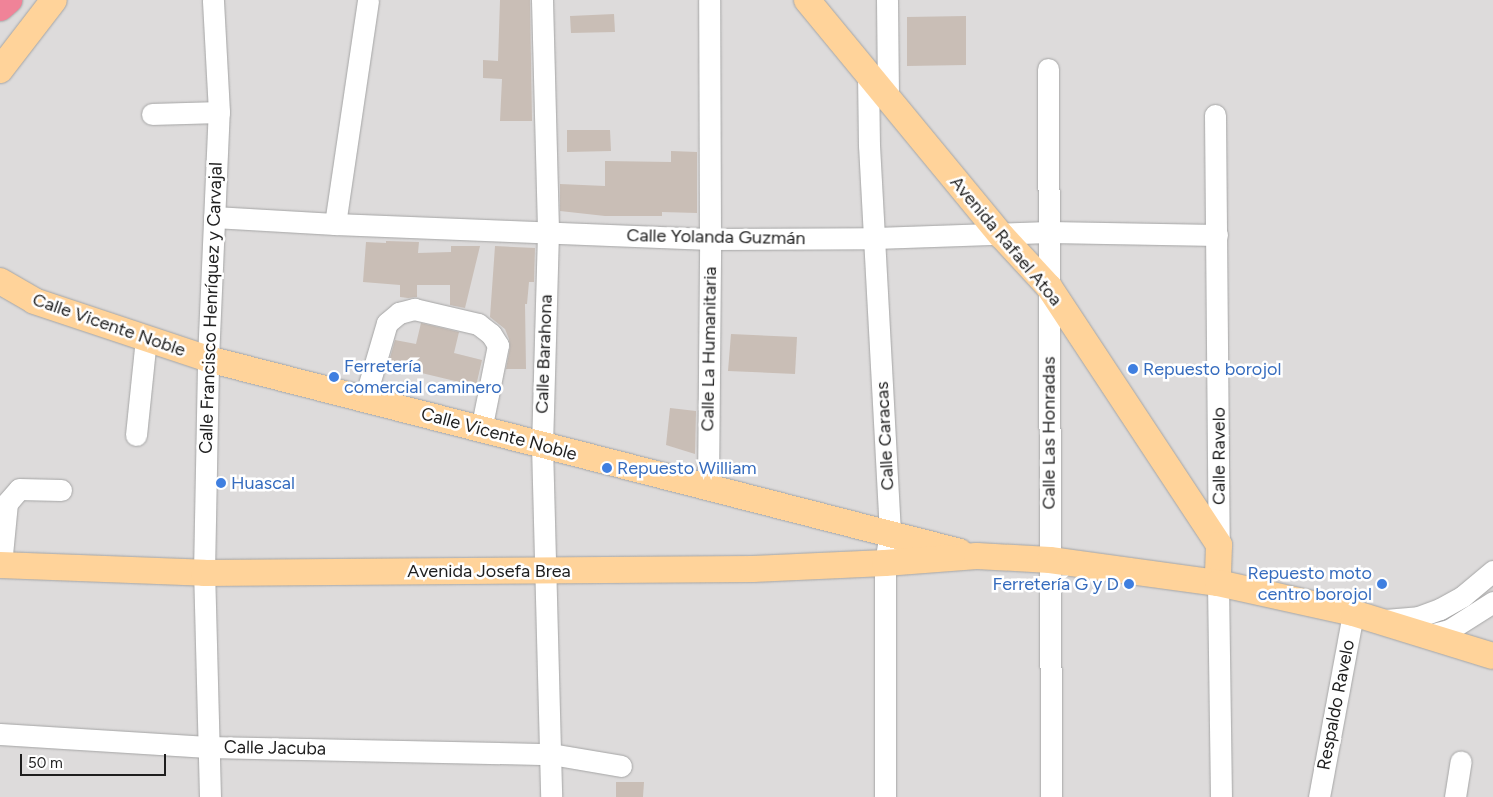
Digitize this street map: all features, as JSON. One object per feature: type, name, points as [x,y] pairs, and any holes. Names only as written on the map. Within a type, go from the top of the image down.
[{"type":"highway","points":[[0,7],[8,0]]},
{"type":"main road","points":[[0,70],[54,0]]},
{"type":"main road","name":"Avenida Rafael Atoa","points":[[807,0],[1001,235],[1049,287],[1220,545]]},
{"type":"main road","name":"Calle Vicente Noble","points":[[0,281],[34,301],[208,359],[364,398],[708,489],[890,532],[977,556]]},
{"type":"main road","name":"Calle Ravelo","points":[[1218,583],[1220,545]]},
{"type":"main road","points":[[977,556],[1050,560],[1218,583],[1353,613],[1430,635],[1493,656]]},
{"type":"main road","name":"Avenida Josefa Brea","points":[[1,565],[204,572],[753,569],[885,563],[977,556]]},
{"type":"street","name":"Calle Francisco Henríquez y Carvajal","points":[[210,797],[204,572],[208,359],[219,112],[213,0]]},
{"type":"street","points":[[335,224],[368,0]]},
{"type":"street","name":"Calle Barahona","points":[[542,0],[548,232],[542,445],[551,797]]},
{"type":"street","name":"Calle La Humanitaria","points":[[708,489],[709,0]]},
{"type":"street","points":[[888,0],[888,98]]},
{"type":"street","name":"Calle Las Honradas","points":[[1048,69],[1051,797]]},
{"type":"street","name":"Calle Caracas","points":[[868,74],[869,145],[876,238],[890,532],[885,563],[885,797]]},
{"type":"street","points":[[152,114],[219,112]]},
{"type":"street","name":"Calle Ravelo","points":[[1215,115],[1220,545]]},
{"type":"street","name":"Calle Yolanda Guzmán","points":[[214,217],[335,224],[710,239],[876,238],[1049,232],[1217,235]]},
{"type":"street","points":[[364,398],[387,323],[399,313],[414,309],[478,324],[491,334],[498,345],[481,430]]},
{"type":"street","points":[[136,435],[146,338]]},
{"type":"street","points":[[1,565],[7,502],[19,489],[61,490]]},
{"type":"street","points":[[1383,621],[1418,617],[1440,609],[1463,596],[1493,571]]},
{"type":"street","name":"Calle Ravelo","points":[[1218,583],[1221,797]]},
{"type":"street","points":[[1430,635],[1449,630],[1493,602]]},
{"type":"street","name":"Respaldo Ravelo","points":[[1319,797],[1353,613]]},
{"type":"street","name":"Calle Jacuba","points":[[0,734],[208,747],[551,754],[621,766]]},
{"type":"street","points":[[1455,797],[1461,761]]},
{"type":"shaded area","points":[[0,0],[1493,0],[1493,797],[0,797]]},
{"type":"building","points":[[500,0],[530,0],[532,121],[500,121],[502,79],[483,78],[483,60],[498,61]]},
{"type":"building","points":[[614,14],[615,32],[571,33],[570,16]]},
{"type":"building","points":[[966,16],[966,65],[907,66],[907,17]]},
{"type":"building","points":[[567,130],[610,130],[611,151],[567,152]]},
{"type":"building","points":[[671,151],[697,152],[697,213],[662,212],[662,216],[605,216],[560,211],[560,184],[605,186],[605,161],[671,162]]},
{"type":"building","points":[[386,241],[419,242],[418,253],[451,252],[451,246],[480,246],[465,308],[450,305],[450,285],[417,285],[417,297],[408,298],[400,297],[400,285],[363,282],[366,242],[386,243]]},
{"type":"building","points":[[495,246],[535,248],[534,282],[529,282],[527,304],[525,304],[526,369],[506,369],[510,347],[509,339],[505,329],[490,317]]},
{"type":"building","points":[[421,323],[459,332],[454,353],[482,360],[476,386],[388,365],[395,340],[416,344]]},
{"type":"building","points":[[731,334],[797,337],[795,374],[728,371]]},
{"type":"building","points":[[670,408],[696,411],[695,454],[666,445]]},
{"type":"building","points":[[616,782],[644,782],[643,797],[616,797]]},
{"type":"place","name":"Repuesto borojol","points":[[1133,369]]},
{"type":"place","name":"Ferretería comercial caminero","points":[[334,377]]},
{"type":"place","name":"Repuesto William","points":[[607,468]]},
{"type":"place","name":"Huascal","points":[[221,483]]},
{"type":"place","name":"Ferretería G y D","points":[[1129,584]]},
{"type":"place","name":"Repuesto moto centro borojol","points":[[1382,584]]}]
